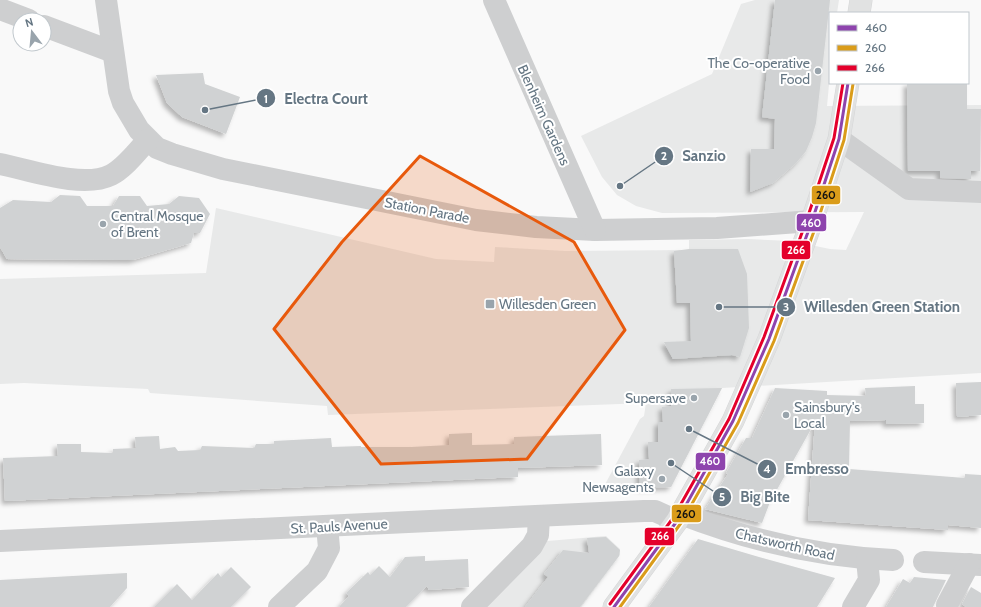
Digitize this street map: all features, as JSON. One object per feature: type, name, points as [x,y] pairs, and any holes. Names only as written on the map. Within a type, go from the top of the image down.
[{"type":"main road","points":[[859,12],[861,0]]},
{"type":"main road","points":[[614,607],[679,518],[733,421],[769,339],[812,222],[839,139],[848,84]]},
{"type":"street","name":"Station Parade","points":[[106,0],[119,92],[123,103],[133,121],[148,140],[158,148],[172,154],[223,169],[476,220],[536,227],[596,230],[717,228],[812,222]]},
{"type":"street","name":"Blenheim Gardens","points":[[494,0],[596,230]]},
{"type":"street","points":[[0,9],[12,14]]},
{"type":"street","points":[[52,29],[113,52]]},
{"type":"street","points":[[839,139],[909,190],[981,192]]},
{"type":"street","points":[[0,164],[76,180],[94,181],[111,175],[123,167],[148,140]]},
{"type":"street","name":"St. Pauls Avenue","points":[[0,541],[655,511],[679,518]]},
{"type":"street","points":[[472,607],[532,546],[538,535],[539,516]]},
{"type":"street","name":"Chatsworth Road","points":[[679,518],[830,556],[893,560]]},
{"type":"street","points":[[279,607],[317,571],[329,548],[327,526]]},
{"type":"street","points":[[853,607],[869,580],[867,559]]},
{"type":"street","points":[[924,562],[975,565]]},
{"type":"street","points":[[947,604],[975,565]]},
{"type":"highlighted area","points":[[420,156],[574,242],[625,330],[527,459],[381,464],[274,329],[342,242]]},
{"type":"shaded area","points":[[755,0],[839,0],[837,12],[829,12],[829,84],[827,106],[981,105],[981,373],[722,388],[671,487],[602,490],[640,419],[644,416],[646,403],[328,415],[327,406],[150,393],[148,389],[24,383],[0,384],[0,279],[206,273],[216,208],[436,259],[494,262],[495,247],[565,251],[689,250],[689,240],[748,239],[791,241],[830,249],[846,250],[864,212],[662,213],[636,206],[617,195],[602,177],[581,136],[712,74],[741,4]]},
{"type":"shaded area","points":[[606,536],[620,549],[620,555],[581,607],[462,607],[524,543]]},
{"type":"building","points":[[775,0],[830,0],[816,123],[806,151],[796,163],[773,183],[750,192],[751,149],[774,149],[775,119],[762,117]]},
{"type":"building","points":[[203,73],[205,84],[240,97],[226,134],[182,117],[167,103],[156,75]]},
{"type":"building","points":[[907,84],[967,84],[967,109],[981,109],[980,171],[971,171],[971,179],[940,178],[940,171],[908,171]]},
{"type":"building","name":"Central Mosque of Brent","points":[[60,195],[80,196],[87,206],[113,206],[119,196],[140,196],[147,206],[169,204],[179,196],[199,198],[210,214],[200,233],[194,233],[191,243],[133,260],[7,259],[0,247],[0,208],[13,200],[51,202]]},
{"type":"building","points":[[689,249],[738,249],[747,274],[749,328],[740,357],[732,355],[673,359],[664,342],[691,341],[690,303],[677,303],[674,251]]},
{"type":"building","points":[[981,382],[981,415],[957,417],[956,383]]},
{"type":"building","points":[[915,386],[915,404],[924,404],[924,423],[886,424],[886,420],[850,421],[849,469],[965,478],[965,474],[981,475],[981,528],[948,525],[948,530],[808,520],[815,422],[770,502],[762,523],[705,509],[728,474],[726,473],[746,438],[752,438],[775,388],[827,391],[827,395],[866,396],[865,388]]},
{"type":"building","points":[[722,388],[671,487],[640,488],[639,460],[649,459],[648,442],[658,442],[658,422],[663,422],[662,407],[671,406],[671,389]]},
{"type":"building","points":[[472,433],[472,445],[514,444],[514,437],[601,434],[602,465],[518,468],[518,477],[5,501],[3,458],[58,456],[57,444],[81,444],[81,452],[113,453],[113,449],[136,448],[135,437],[159,436],[160,449],[175,447],[178,451],[200,450],[202,446],[254,448],[256,444],[274,444],[274,441],[331,438],[332,447],[411,447],[449,445],[449,434]]},
{"type":"building","points":[[606,537],[620,550],[619,556],[580,607],[525,607],[548,577],[544,574],[563,550],[589,553],[587,538]]},
{"type":"building","points":[[698,539],[835,578],[817,607],[649,607]]},
{"type":"building","points":[[425,556],[425,561],[468,559],[469,587],[429,590],[427,586],[406,607],[339,607],[349,596],[346,593],[368,572],[370,575],[379,566],[390,577],[405,557]]},
{"type":"building","points":[[231,567],[251,587],[231,607],[154,607],[177,584],[192,600],[218,573],[221,577]]},
{"type":"building","points":[[127,573],[127,588],[110,607],[0,607],[0,580]]},
{"type":"building","points":[[914,577],[946,580],[933,607],[886,607],[903,579],[910,583]]},
{"type":"building","points":[[971,587],[981,593],[981,607],[966,607],[962,604]]},
{"type":"transit line","name":"266","points":[[610,604],[673,518],[729,419],[764,337],[807,219],[834,138],[843,84]]},
{"type":"transit line","name":"460","points":[[614,607],[677,521],[733,421],[769,339],[812,221],[839,139],[848,84]]},
{"type":"transit line","name":"260","points":[[620,607],[681,523],[738,423],[774,341],[817,223],[844,140],[853,84]]},
{"type":"place","name":"The Co-operative Food","points":[[818,71]]},
{"type":"place","name":"Electra Court","points":[[205,110]]},
{"type":"place","name":"Sanzio","points":[[620,186]]},
{"type":"place","name":"Central Mosque of Brent","points":[[103,224]]},
{"type":"place","name":"Willesden Green","points":[[490,304]]},
{"type":"place","name":"Willesden Green Station","points":[[719,307]]},
{"type":"place","name":"Supersave","points":[[694,398]]},
{"type":"place","name":"Sainsbury's Local","points":[[786,415]]},
{"type":"place","name":"Embresso","points":[[689,429]]},
{"type":"place","name":"Big Bite","points":[[671,463]]},
{"type":"place","name":"Galaxy Newsagents","points":[[662,479]]}]
